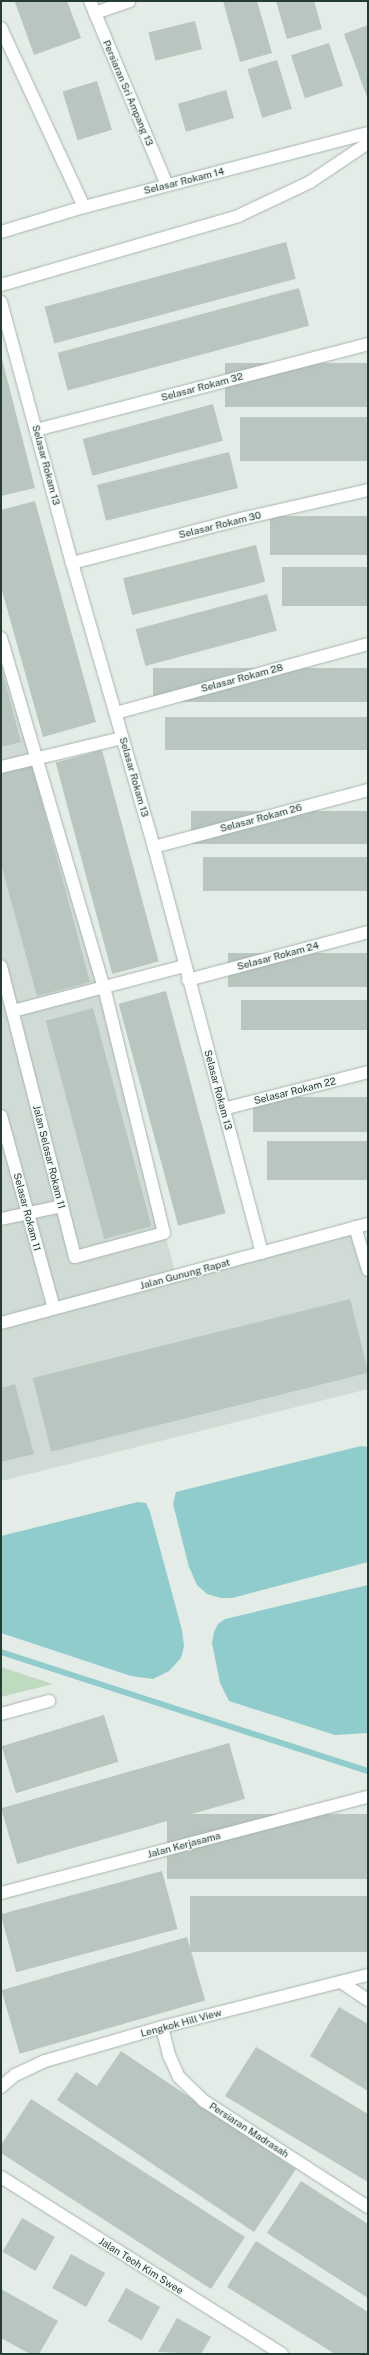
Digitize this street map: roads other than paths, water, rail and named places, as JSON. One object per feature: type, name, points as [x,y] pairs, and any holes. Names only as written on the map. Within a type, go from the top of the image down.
[{"type":"street","name":"Persiaran Sri Ampang 13","points":[[90,1],[167,185]]},
{"type":"street","points":[[94,13],[129,1]]},
{"type":"street","points":[[1,28],[84,207]]},
{"type":"street","name":"Selasar Rokam 14","points":[[1,232],[84,207],[368,133]]},
{"type":"street","points":[[1,285],[238,216],[310,182],[368,143]]},
{"type":"street","name":"Selasar Rokam 13","points":[[1,302],[72,563],[154,847],[184,966],[262,1254]]},
{"type":"street","name":"Selasar Rokam 32","points":[[36,430],[368,344]]},
{"type":"street","name":"Selasar Rokam 30","points":[[72,563],[245,518],[368,490]]},
{"type":"street","points":[[1,638],[104,986]]},
{"type":"street","name":"Selasar Rokam 28","points":[[116,713],[368,644]]},
{"type":"street","points":[[1,767],[36,757],[122,738]]},
{"type":"street","name":"Selasar Rokam 26","points":[[154,847],[368,790]]},
{"type":"street","name":"Selasar Rokam 24","points":[[188,980],[368,932]]},
{"type":"street","name":"Jalan Selasar Rokam 11","points":[[1,966],[75,1257],[164,1233],[104,986]]},
{"type":"street","points":[[13,1011],[184,966]]},
{"type":"street","name":"Selasar Rokam 22","points":[[223,1109],[368,1072]]},
{"type":"street","name":"Selasar Rokam 11","points":[[1,1116],[54,1308]]},
{"type":"street","points":[[1,1219],[62,1206]]},
{"type":"street","name":"Jalan Gunung Rapat","points":[[1,1323],[262,1254],[368,1224]]},
{"type":"street","points":[[355,1227],[368,1270]]},
{"type":"street","points":[[1,1714],[49,1701]]},
{"type":"street","name":"Jalan Kerjasama","points":[[1,1893],[368,1797]]},
{"type":"street","name":"Lengkok Hill View","points":[[1,2087],[15,2075],[45,2061],[162,2027],[368,1975]]},
{"type":"street","points":[[341,1982],[368,2000]]},
{"type":"street","name":"Persiaran Madrasah","points":[[162,2027],[169,2055],[180,2077],[204,2101],[368,2208]]},
{"type":"street","name":"Jalan Teoh Kim Swee","points":[[1,2177],[282,2354]]},
{"type":"water","points":[[361,1446],[368,1447],[368,1562],[232,1598],[221,1598],[207,1594],[197,1585],[189,1567],[173,1504],[176,1492]]},
{"type":"water","points":[[138,1502],[146,1503],[150,1512],[182,1630],[184,1646],[181,1658],[169,1671],[153,1679],[131,1676],[1,1633],[1,1536]]},
{"type":"water","points":[[368,1585],[368,1733],[335,1735],[229,1701],[220,1683],[212,1643],[214,1632],[218,1624],[225,1619]]},
{"type":"waterway","points":[[1,1652],[367,1771]]}]
